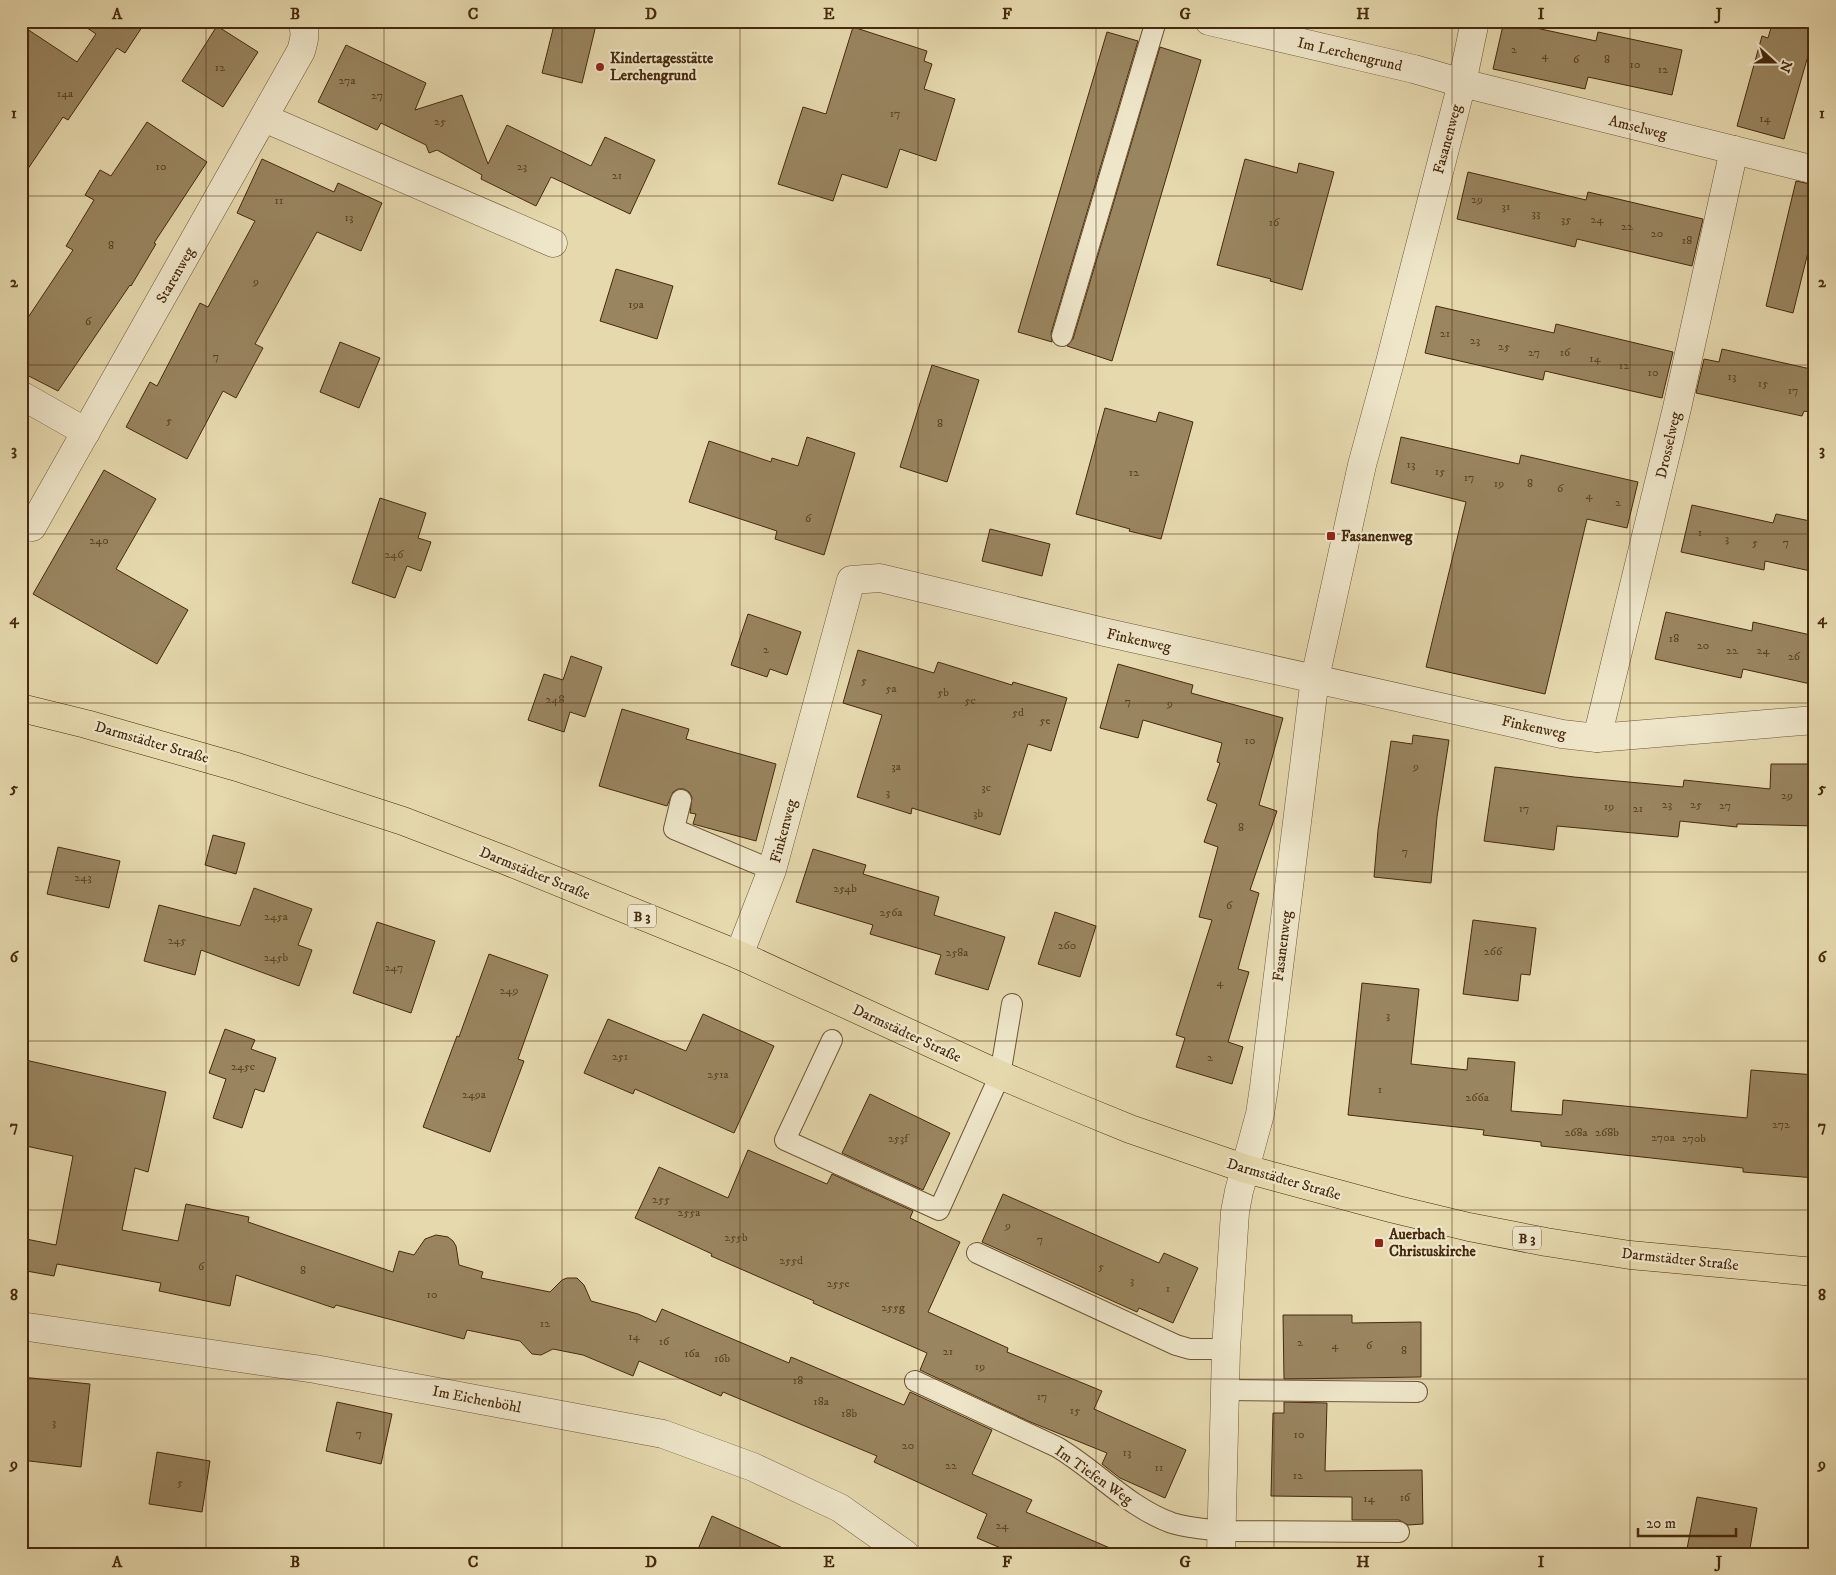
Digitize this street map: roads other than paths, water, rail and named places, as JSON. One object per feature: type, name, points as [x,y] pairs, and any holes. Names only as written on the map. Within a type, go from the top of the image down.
[{"type":"main road","name":"Darmstädter Straße","points":[[21,708],[86,724],[237,767],[403,821],[739,955],[1000,1075],[1130,1128],[1246,1169],[1403,1211],[1469,1227],[1537,1240],[1630,1255],[1815,1272]]},
{"type":"street","name":"Im Lerchengrund","points":[[1209,21],[1414,69],[1462,83]]},
{"type":"street","name":"Fasanenweg","points":[[1246,1169],[1260,1114],[1264,1087],[1315,678],[1362,465],[1462,83],[1475,21]]},
{"type":"street","name":"Starenweg","points":[[32,527],[301,51],[305,38],[303,22]]},
{"type":"street","name":"Amselweg","points":[[1462,83],[1815,170]]},
{"type":"street","points":[[264,118],[553,243]]},
{"type":"street","name":"Drosselweg","points":[[1597,738],[1677,408],[1734,150]]},
{"type":"street","points":[[21,395],[86,432]]},
{"type":"street","name":"Finkenweg","points":[[739,955],[772,870],[851,580],[880,578],[1104,632],[1549,731],[1597,738],[1815,720]]},
{"type":"street","points":[[1221,1542],[1226,1349],[1235,1212],[1246,1169]]},
{"type":"street","name":"Im Eichenböhl","points":[[21,1326],[315,1369],[663,1434],[753,1467],[840,1508],[905,1554]]},
{"type":"lane","points":[[1062,336],[1156,21]]},
{"type":"lane","points":[[681,800],[674,829],[772,870]]},
{"type":"lane","points":[[832,1040],[785,1140],[939,1210],[1000,1075],[1012,1004]]},
{"type":"lane","points":[[977,1253],[1176,1345],[1190,1349],[1226,1349]]},
{"type":"lane","name":"Im Tiefen Weg","points":[[915,1381],[1057,1447],[1075,1458],[1142,1509],[1172,1523],[1197,1528],[1221,1542],[1400,1532]]},
{"type":"lane","points":[[1226,1390],[1417,1392]]},
{"type":"place","name":"Kindertagesstätte Lerchengrund","points":[[600,67]]},
{"type":"place","name":"Fasanenweg","points":[[1331,536]]},
{"type":"place","name":"Auerbach Christuskirche","points":[[1379,1243]]}]
